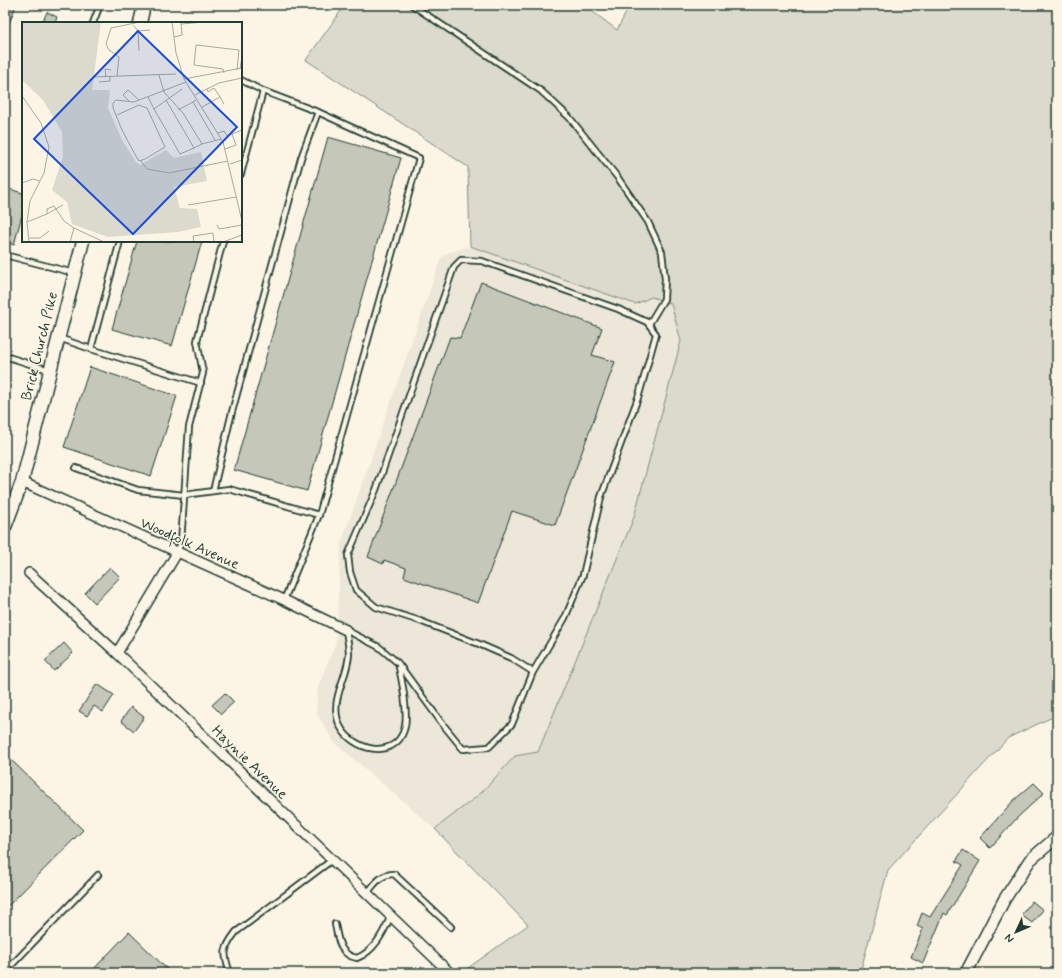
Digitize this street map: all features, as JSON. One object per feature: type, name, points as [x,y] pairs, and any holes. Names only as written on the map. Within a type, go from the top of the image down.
[{"type":"main road","points":[[140,22],[144,5]]},
{"type":"main road","name":"Brick Church Pike","points":[[5,527],[22,482],[57,338],[83,242]]},
{"type":"street","name":"Woodfolk Avenue","points":[[22,482],[284,600],[346,630]]},
{"type":"street","points":[[116,653],[177,553]]},
{"type":"street","name":"Haynie Avenue","points":[[29,573],[116,653],[450,973]]},
{"type":"street","points":[[966,973],[1004,900],[1030,860],[1057,837]]},
{"type":"lane","points":[[93,22],[100,5]]},
{"type":"lane","points":[[412,5],[541,91],[570,117],[618,178],[648,222],[662,252],[665,279],[664,299],[649,324]]},
{"type":"lane","points":[[242,81],[263,92],[318,112],[419,158],[319,515],[284,600]]},
{"type":"lane","points":[[242,170],[263,92]]},
{"type":"lane","points":[[214,491],[232,412],[301,158],[318,112]]},
{"type":"lane","points":[[91,349],[120,242]]},
{"type":"lane","points":[[177,553],[181,542],[189,426],[203,373],[197,341],[223,242]]},
{"type":"lane","points":[[5,255],[74,274]]},
{"type":"lane","points":[[346,630],[379,647],[398,663],[463,750],[489,747],[512,724],[533,672],[565,618],[583,575],[601,497],[639,395],[651,358],[656,334],[649,324],[618,309],[482,261],[461,260],[454,267],[376,490],[348,555],[350,572],[356,590],[376,607],[420,621],[479,644],[511,658],[533,672]]},
{"type":"lane","points":[[57,338],[201,383]]},
{"type":"lane","points":[[5,356],[49,370]]},
{"type":"lane","points":[[76,468],[138,490],[184,495],[229,489],[319,515]]},
{"type":"lane","points":[[5,495],[15,503]]},
{"type":"lane","points":[[346,630],[349,655],[337,696],[337,715],[340,726],[351,740],[367,749],[384,748],[395,743],[402,737],[405,728],[404,685],[398,663]]},
{"type":"lane","points":[[230,973],[224,953],[227,944],[236,932],[332,860]]},
{"type":"lane","points":[[367,893],[381,877],[387,874],[394,874],[451,926]]},
{"type":"lane","points":[[5,972],[98,875]]},
{"type":"lane","points":[[335,924],[342,950],[345,954],[357,958],[365,955],[378,942],[391,916]]},
{"type":"shaded area","points":[[345,5],[584,5],[617,30],[630,5],[1057,5],[1057,715],[1008,738],[888,870],[860,973],[461,973],[528,925],[435,829],[481,793],[515,756],[538,752],[634,517],[681,341],[671,304],[652,297],[635,304],[470,246],[468,167],[306,60]]},
{"type":"shaded area","points":[[470,246],[635,304],[652,297],[672,304],[681,341],[634,517],[538,752],[515,756],[481,793],[435,829],[334,742],[316,712],[318,687],[336,642],[341,544],[441,258],[447,253]]},
{"type":"building","points":[[5,5],[16,5],[6,32],[5,32]]},
{"type":"building","points":[[47,12],[57,17],[55,22],[42,22]]},
{"type":"building","points":[[328,137],[401,158],[307,491],[234,470]]},
{"type":"building","points":[[5,188],[22,193],[22,215],[14,245],[5,242]]},
{"type":"building","points":[[137,242],[202,242],[172,346],[112,329]]},
{"type":"building","points":[[481,282],[602,328],[592,355],[615,362],[555,525],[512,511],[478,603],[404,577],[406,568],[384,560],[383,564],[368,557],[450,337],[460,338]]},
{"type":"building","points":[[90,367],[177,396],[151,476],[64,447]]},
{"type":"building","points":[[110,567],[120,577],[95,603],[85,593]]},
{"type":"building","points":[[64,643],[73,653],[54,671],[45,661]]},
{"type":"building","points":[[97,684],[114,695],[103,712],[94,706],[87,716],[79,711]]},
{"type":"building","points":[[225,693],[234,702],[221,714],[212,705]]},
{"type":"building","points":[[131,707],[144,717],[134,731],[121,721]]},
{"type":"building","points":[[5,754],[83,830],[5,909]]},
{"type":"building","points":[[1034,783],[1044,793],[1018,817],[990,848],[980,838],[1013,801]]},
{"type":"building","points":[[963,850],[980,861],[947,915],[944,913],[923,963],[911,957],[923,929],[917,926],[922,913],[930,917],[963,865],[956,861]]},
{"type":"building","points":[[1032,901],[1043,910],[1032,923],[1021,915]]},
{"type":"building","points":[[129,932],[171,973],[90,973]]}]
